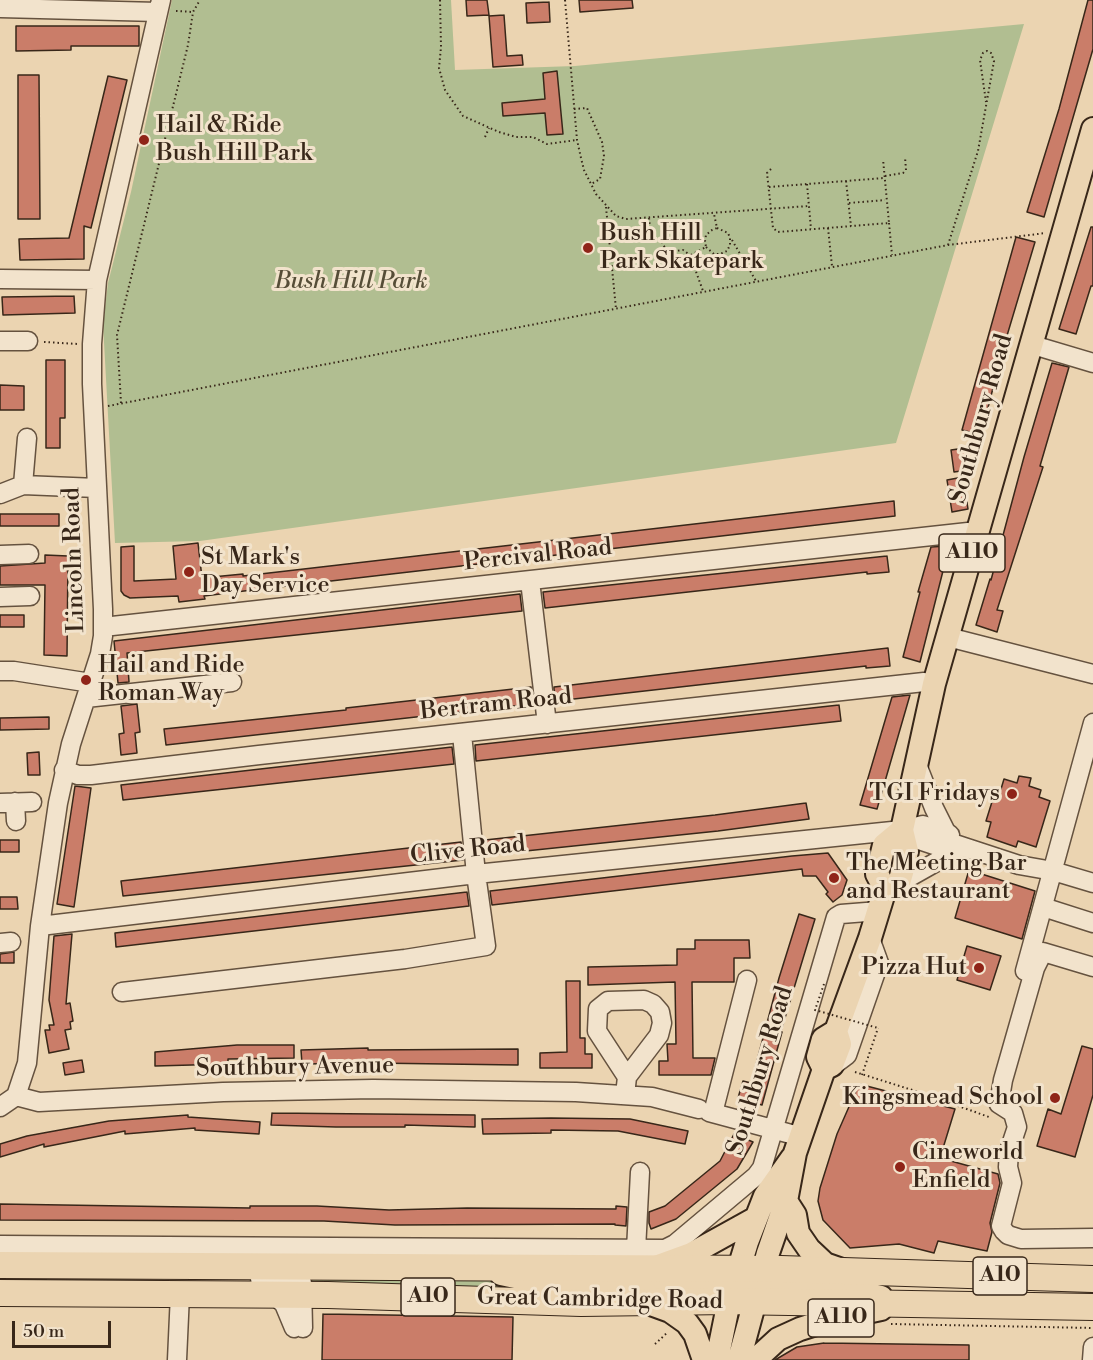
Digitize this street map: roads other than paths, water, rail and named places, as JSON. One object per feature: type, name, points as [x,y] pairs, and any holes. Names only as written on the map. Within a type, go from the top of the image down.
[{"type":"highway","name":"Great Cambridge Road","points":[[0,1265],[476,1268],[639,1259],[734,1285],[759,1285],[844,1270],[1093,1279]]},
{"type":"highway","name":"Great Cambridge Road","points":[[0,1293],[303,1295],[581,1303],[645,1302],[734,1285],[759,1285],[906,1304],[1093,1307]]},
{"type":"main road","name":"Southbury Road","points":[[739,1360],[759,1285],[786,1201],[798,1145],[828,1067],[840,1044],[836,1031],[879,911],[907,850],[902,830],[934,684],[1010,417],[1033,345],[1093,129]]},
{"type":"main road","name":"Southbury Road","points":[[717,1360],[734,1285],[756,1218],[765,1196],[798,1145]]},
{"type":"main road","name":"A110","points":[[786,1201],[795,1215],[798,1233],[809,1249],[825,1264],[844,1270]]},
{"type":"main road","points":[[639,1259],[659,1266],[691,1254],[756,1218]]},
{"type":"main road","name":"A10","points":[[476,1268],[534,1281],[734,1285]]},
{"type":"main road","points":[[645,1302],[670,1311],[687,1323],[695,1334],[704,1360]]},
{"type":"main road","name":"A110","points":[[755,1360],[778,1339],[813,1324],[906,1304]]},
{"type":"street","points":[[0,8],[159,6]]},
{"type":"street","name":"Lincoln Road","points":[[16,1096],[27,1063],[40,926],[64,770],[100,654],[104,627],[92,344],[97,280],[159,6]]},
{"type":"street","points":[[0,279],[97,280]]},
{"type":"street","points":[[0,341],[28,342]]},
{"type":"street","points":[[1033,345],[1093,363]]},
{"type":"street","points":[[23,485],[27,438]]},
{"type":"street","points":[[0,494],[23,485],[97,488]]},
{"type":"street","name":"Percival Road","points":[[104,627],[968,532],[977,535]]},
{"type":"street","points":[[0,555],[30,554]]},
{"type":"street","points":[[530,581],[547,724]]},
{"type":"street","points":[[0,597],[30,596]]},
{"type":"street","points":[[948,637],[1093,674]]},
{"type":"street","points":[[0,671],[14,671],[88,691],[232,682]]},
{"type":"street","name":"Bertram Road","points":[[64,770],[78,775],[91,775],[924,681],[934,684]]},
{"type":"street","points":[[1016,1008],[1093,723]]},
{"type":"street","points":[[122,992],[405,959],[486,946],[476,874],[462,734]]},
{"type":"street","points":[[892,886],[955,841],[916,762]]},
{"type":"street","points":[[16,802],[16,821]]},
{"type":"street","name":"Clive Road","points":[[40,926],[476,874],[902,830],[923,825],[955,841],[1019,865],[1053,871],[1093,883]]},
{"type":"street","points":[[1042,907],[1093,923]]},
{"type":"street","name":"Southbury Road","points":[[639,1259],[675,1244],[756,1176],[762,1168],[836,917],[841,914],[879,911]]},
{"type":"street","name":"Southbury Road","points":[[828,1067],[847,1055],[879,963],[870,938]]},
{"type":"street","points":[[1093,967],[1043,952],[1035,968],[999,1095],[999,1104],[1013,1113],[1017,1127],[1009,1151],[1008,1167],[1012,1183],[1001,1226],[1004,1231],[1008,1235],[1021,1239],[1093,1238]]},
{"type":"street","points":[[747,980],[707,1112],[774,1130],[798,1145]]},
{"type":"street","name":"Southbury Avenue","points":[[16,1096],[39,1102],[223,1092],[373,1089],[576,1092],[626,1086],[652,1097],[707,1112]]},
{"type":"street","points":[[0,1107],[16,1096]]},
{"type":"street","points":[[639,1259],[640,1172]]},
{"type":"street","name":"Great Cambridge Road","points":[[0,1245],[639,1259]]},
{"type":"street","points":[[205,1266],[252,1278],[296,1280],[302,1283],[299,1328],[284,1304],[274,1295]]},
{"type":"street","points":[[177,1360],[180,1294]]},
{"type":"street","points":[[1092,1360],[1093,1347]]},
{"type":"place","name":"Hail & Ride Bush Hill Park","points":[[144,140]]},
{"type":"place","name":"Bush Hill Park Skatepark","points":[[588,248]]},
{"type":"place","name":"St Mark's Day Service","points":[[189,572]]},
{"type":"place","name":"Hail and Ride Roman Way","points":[[86,680]]},
{"type":"place","name":"TGI Fridays","points":[[1012,794]]},
{"type":"place","name":"The Meeting Bar and Restaurant","points":[[834,878]]},
{"type":"place","name":"Pizza Hut","points":[[979,968]]},
{"type":"place","name":"Kingsmead School","points":[[1055,1098]]},
{"type":"place","name":"Cineworld Enfield","points":[[900,1167]]},
{"type":"park label","name":"Bush Hill Park","points":[[351,282]]}]
